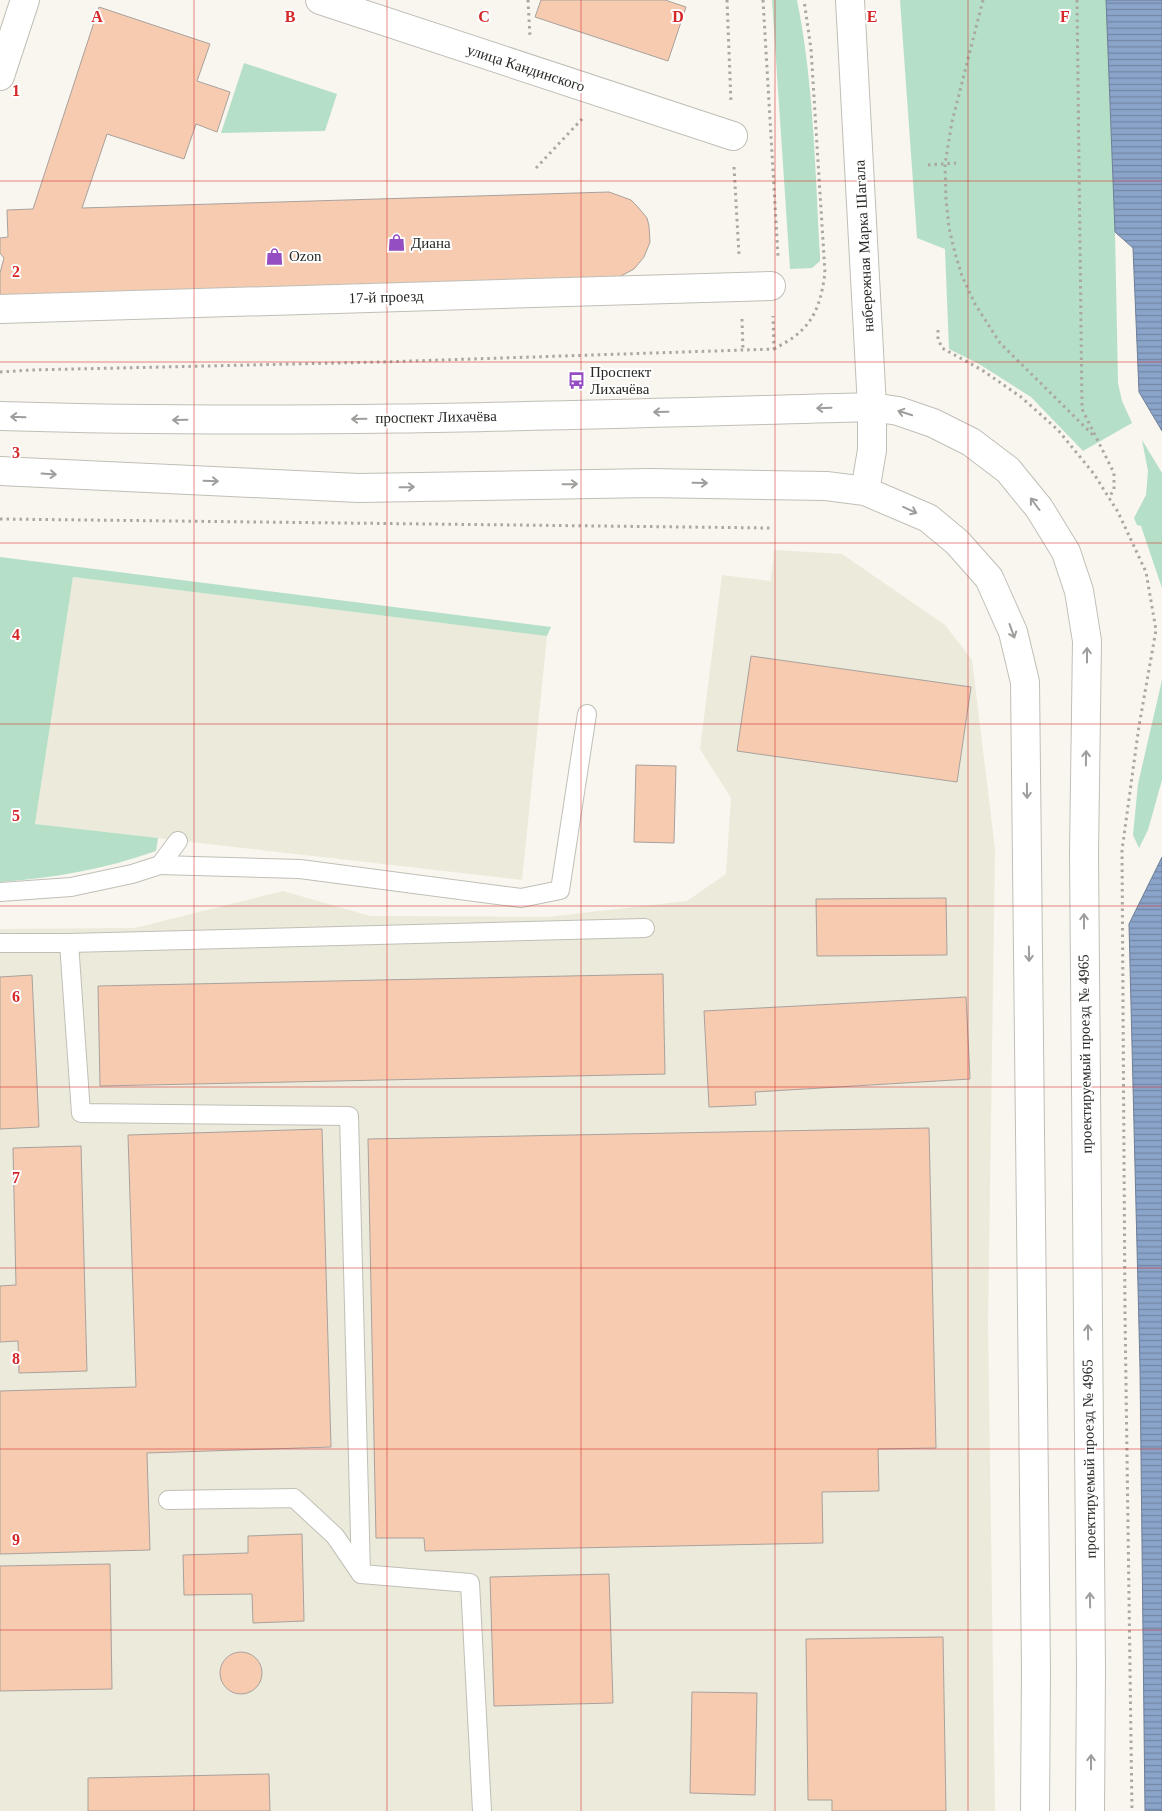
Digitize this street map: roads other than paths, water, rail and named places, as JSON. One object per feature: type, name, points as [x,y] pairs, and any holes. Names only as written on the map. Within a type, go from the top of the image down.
[{"type":"main road","points":[[0,76],[25,0]]},
{"type":"main road","name":"улица Кандинского","points":[[320,0],[733,136]]},
{"type":"main road","name":"набережная Марка Шагала","points":[[850,0],[872,407],[872,450],[866,491]]},
{"type":"main road","name":"17-й проезд","points":[[0,309],[740,287],[775,275]]},
{"type":"main road","name":"проспект Лихачёва","points":[[0,416],[147,420],[356,419],[872,407]]},
{"type":"main road","name":"проектируемый проезд № 4965","points":[[872,407],[898,411],[933,423],[971,442],[1008,470],[1039,508],[1066,552],[1079,590],[1088,641],[1084,874],[1091,1660],[1090,1811]]},
{"type":"main road","points":[[0,471],[359,488],[651,483],[826,486],[866,491],[928,518],[957,542],[989,578],[1013,632],[1025,682],[1036,1670],[1035,1811]]},
{"type":"lane","points":[[0,892],[71,887],[132,874],[160,865],[300,869],[521,898],[560,890],[587,714]]},
{"type":"lane","points":[[160,865],[178,841]]},
{"type":"lane","points":[[0,943],[69,943],[645,928]]},
{"type":"lane","points":[[69,943],[81,1113],[349,1116],[361,1574]]},
{"type":"lane","points":[[168,1500],[294,1498],[335,1536],[361,1574]]},
{"type":"lane","points":[[361,1574],[470,1583],[482,1811]]},
{"type":"water","points":[[1106,0],[1162,0],[1162,431],[1139,392],[1133,248],[1115,232]]},
{"type":"water","points":[[1162,857],[1162,1811],[1145,1811],[1140,1368],[1129,924]]},
{"type":"place","name":"Диана","points":[[397,243]]},
{"type":"place","name":"Ozon","points":[[275,256]]},
{"type":"place","name":"Проспект Лихачёва","points":[[576,381]]}]
